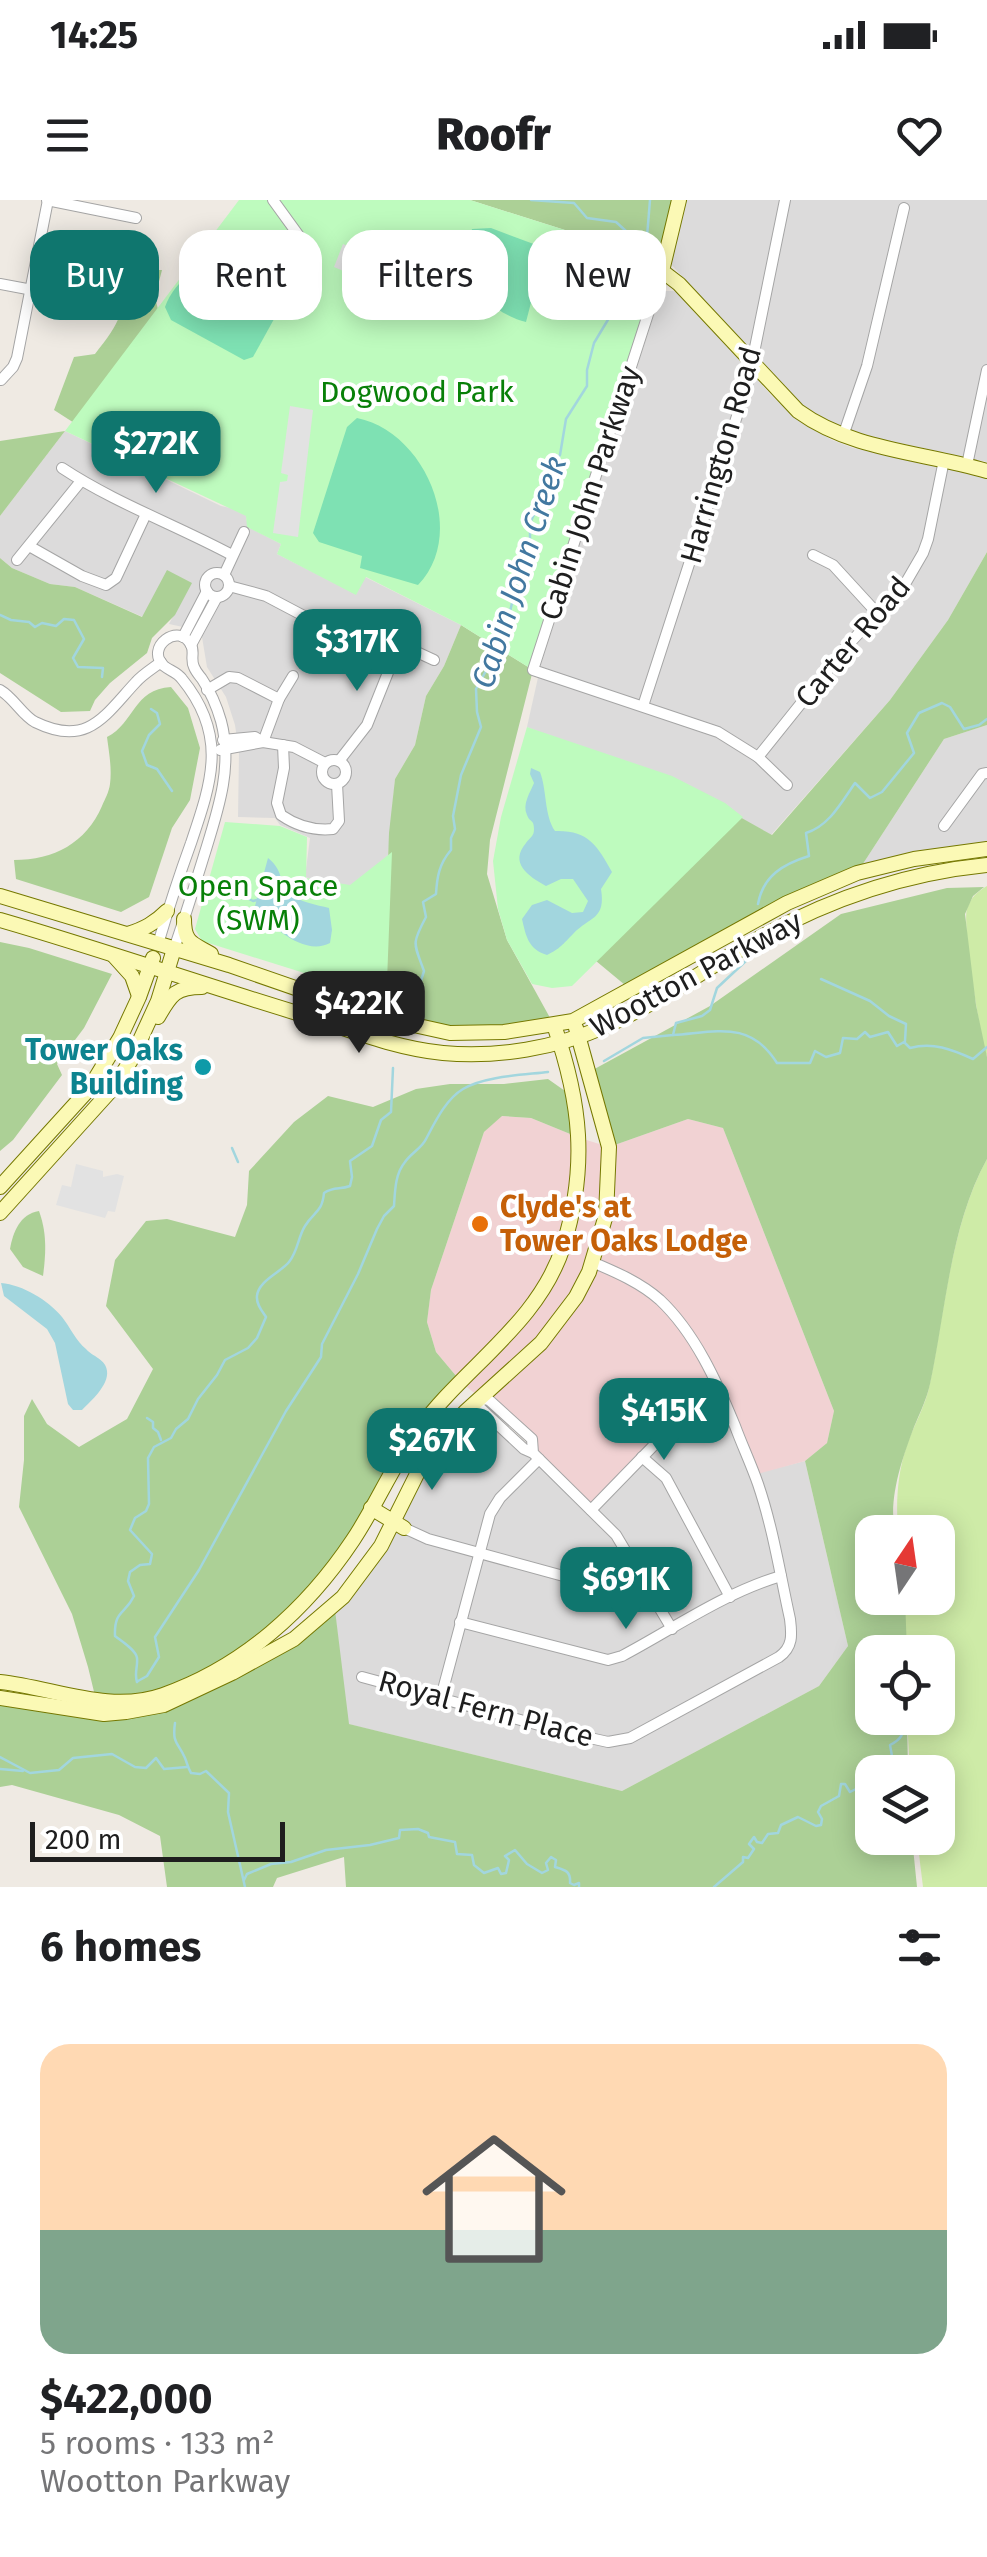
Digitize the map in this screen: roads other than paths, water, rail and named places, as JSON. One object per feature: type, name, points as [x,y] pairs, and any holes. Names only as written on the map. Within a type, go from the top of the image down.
[{"type":"street","points":[[42,230],[48,200],[136,218]]},
{"type":"street","points":[[273,200],[295,230]]},
{"type":"street","name":"Cabin John Parkway","points":[[666,255],[679,200]]},
{"type":"street","name":"Harrington Road","points":[[643,706],[748,382],[785,200]]},
{"type":"street","points":[[843,436],[868,366],[904,208]]},
{"type":"street","points":[[666,275],[798,411],[816,424],[864,443],[987,471]]},
{"type":"street","points":[[0,284],[30,289],[17,358],[2,380]]},
{"type":"street","name":"Cabin John Parkway","points":[[643,706],[533,670],[646,320]]},
{"type":"street","points":[[967,465],[987,370]]},
{"type":"street","name":"Carter Road","points":[[758,757],[847,646],[905,584],[923,553],[944,460]]},
{"type":"street","points":[[62,468],[232,556]]},
{"type":"street","points":[[17,560],[81,481]]},
{"type":"street","points":[[28,546],[106,585],[116,578],[146,514]]},
{"type":"street","points":[[212,594],[225,594],[232,556],[244,532]]},
{"type":"street","points":[[812,555],[833,565],[877,613]]},
{"type":"street","points":[[212,594],[206,584],[214,574],[321,625],[354,623],[434,660]]},
{"type":"street","points":[[131,1060],[158,1000],[224,785],[225,745],[220,716],[194,668],[187,641],[212,594]]},
{"type":"street","points":[[0,1187],[89,1089],[120,1038],[139,996],[203,813],[214,766],[204,712],[181,677],[161,662],[158,652],[162,641],[172,636],[187,641]]},
{"type":"street","points":[[339,761],[367,724],[399,645]]},
{"type":"street","points":[[0,690],[11,696],[31,720],[54,729],[82,729],[102,720],[134,684],[161,662]]},
{"type":"street","points":[[208,690],[228,676],[278,700]]},
{"type":"street","points":[[263,742],[278,700],[293,676]]},
{"type":"street","points":[[643,706],[718,732],[758,757],[787,785]]},
{"type":"street","points":[[212,746],[254,737],[306,752],[325,763]]},
{"type":"street","points":[[283,744],[284,768],[277,802],[281,815],[318,831],[333,830],[339,821],[337,784]]},
{"type":"street","points":[[339,761],[346,772],[344,779],[332,784],[321,772],[325,763],[339,761]]},
{"type":"street","points":[[944,826],[982,774],[987,773]]},
{"type":"street","name":"Wootton Parkway","points":[[0,896],[229,965],[408,1026],[450,1033],[504,1032],[572,1021],[787,904],[858,874],[914,860],[987,849]]},
{"type":"street","name":"Wootton Parkway","points":[[0,920],[392,1044],[443,1053],[478,1054],[561,1043],[605,1027],[650,1005],[756,940],[846,896],[915,876],[987,864]]},
{"type":"street","points":[[127,934],[145,929],[167,911]]},
{"type":"street","points":[[184,919],[184,933],[189,940],[229,965]]},
{"type":"street","points":[[110,952],[131,974],[139,996]]},
{"type":"street","points":[[0,1213],[114,1087],[171,996],[187,987],[210,987]]},
{"type":"street","points":[[0,1682],[125,1704],[164,1695],[260,1650],[294,1639],[343,1597],[399,1525],[424,1460],[442,1435],[541,1343],[576,1298],[592,1262],[606,1214],[609,1147],[572,1021]]},
{"type":"street","points":[[0,1698],[82,1712],[126,1712],[180,1699],[260,1650],[315,1590],[353,1540],[420,1428],[530,1307],[563,1244],[575,1196],[580,1138],[575,1098],[554,1024]]},
{"type":"street","name":"Royal Fern Place","points":[[362,1677],[608,1742],[630,1738],[785,1653],[792,1636],[781,1576],[758,1485],[720,1390],[700,1353],[662,1302],[614,1271],[592,1262]]},
{"type":"street","points":[[462,1383],[479,1398],[489,1400],[532,1439],[536,1456],[616,1535],[672,1630]]},
{"type":"street","points":[[590,1510],[693,1406],[720,1390]]},
{"type":"street","points":[[440,1697],[490,1514],[536,1456]]},
{"type":"street","points":[[642,1457],[666,1478],[730,1597]]},
{"type":"street","points":[[371,1508],[428,1539],[578,1580],[595,1581],[632,1566]]},
{"type":"street","points":[[460,1622],[608,1660],[730,1597],[781,1576]]},
{"type":"water","points":[[531,768],[540,772],[555,831],[584,836],[612,872],[601,889],[599,912],[547,955],[532,945],[525,931],[522,919],[532,905],[547,900],[572,913],[583,912],[588,901],[573,879],[561,879],[546,886],[520,863],[521,850],[534,832],[525,807],[534,783]]},
{"type":"water","points":[[268,858],[289,893],[329,908],[330,943],[309,946],[288,937],[255,906]]},
{"type":"water","points":[[1,1283],[26,1290],[50,1305],[82,1346],[104,1364],[105,1382],[82,1410],[73,1410],[68,1404],[55,1343],[47,1329],[4,1296]]},
{"type":"waterway","points":[[531,200],[574,203],[587,218],[616,222],[625,230]]},
{"type":"waterway","name":"Cabin John Creek","points":[[410,1003],[424,971],[416,944],[426,917],[423,902],[436,894],[439,871],[451,850],[461,775],[481,727],[476,689],[504,638],[520,568],[530,548],[530,523],[547,497],[549,468],[560,455],[566,419],[587,386],[594,343],[624,293],[638,253],[646,249],[650,200]]},
{"type":"waterway","points":[[0,615],[35,627],[74,620],[84,639],[73,658],[78,667],[103,668],[102,677]]},
{"type":"waterway","points":[[758,904],[764,886],[776,872],[809,856],[806,833],[828,819],[855,783],[870,798],[882,792],[914,753],[907,733],[919,713],[942,703],[950,707],[964,729],[987,719]]},
{"type":"waterway","points":[[151,709],[157,713],[160,724],[149,735],[142,751],[147,765],[157,769],[172,791]]},
{"type":"waterway","points":[[237,893],[257,900]]},
{"type":"waterway","points":[[604,1061],[643,1038],[673,1035],[676,1023],[702,1016],[710,1010],[717,988],[748,959]]},
{"type":"waterway","points":[[821,979],[870,1001],[906,1024],[905,1041]]},
{"type":"waterway","points":[[673,1035],[718,1031],[744,1034],[767,1049],[777,1063],[810,1063],[815,1051],[826,1057],[840,1053],[843,1038],[857,1039],[865,1032],[870,1037],[888,1032],[897,1046],[904,1042],[910,1048],[942,1048],[973,1059],[987,1047]]},
{"type":"waterway","name":"Cabin John Creek","points":[[137,1682],[136,1655],[115,1636],[115,1628],[118,1617],[134,1596],[128,1581],[130,1572],[150,1564],[152,1554],[130,1530],[135,1518],[149,1504],[148,1458],[154,1447],[171,1438],[188,1419],[225,1360],[248,1348],[257,1338],[266,1317],[257,1302],[258,1291],[292,1258],[324,1193],[350,1186],[350,1161],[372,1146],[381,1120],[391,1112],[393,1068]]},
{"type":"waterway","points":[[138,1681],[147,1676],[159,1657],[155,1637],[199,1570],[286,1411],[321,1357],[322,1344],[377,1229],[394,1206],[396,1183],[407,1159],[424,1142],[446,1105],[463,1089],[493,1079],[548,1072]]},
{"type":"waterway","points":[[232,1148],[238,1162]]},
{"type":"waterway","points":[[147,1418],[161,1440]]},
{"type":"waterway","name":"Cabin John Creek","points":[[175,1723],[175,1739],[191,1773],[206,1771],[229,1793],[228,1812],[245,1887]]},
{"type":"waterway","points":[[892,1755],[890,1745],[901,1735]]},
{"type":"waterway","points":[[0,1757],[30,1773],[59,1770],[73,1758],[112,1754],[135,1767],[146,1768],[156,1758],[164,1769],[187,1767]]},
{"type":"waterway","points":[[0,1769],[23,1771]]},
{"type":"waterway","points":[[714,1887],[743,1862],[743,1857],[748,1858],[754,1849],[749,1844],[754,1837],[762,1843],[768,1834],[778,1833],[781,1825],[798,1817],[821,1825],[818,1812],[839,1796],[841,1784],[850,1792],[855,1790]]},
{"type":"waterway","points":[[244,1880],[247,1874],[271,1864],[326,1850],[370,1845],[399,1838],[400,1830],[418,1829],[429,1837],[455,1842],[457,1854],[472,1855],[474,1865],[484,1873],[498,1868],[501,1874],[506,1873],[509,1860],[505,1856],[515,1850],[542,1873],[548,1870],[546,1863],[551,1857],[556,1860],[555,1867],[567,1872],[570,1883],[579,1883],[579,1887]]},
{"type":"place","name":"Tower Oaks Building","points":[[203,1067]]},
{"type":"place","name":"Clyde's at Tower Oaks Lodge","points":[[480,1224]]},
{"type":"park label","name":"Dogwood Park","points":[[417,392]]},
{"type":"park label","name":"Open Space (SWM)","points":[[258,903]]}]
